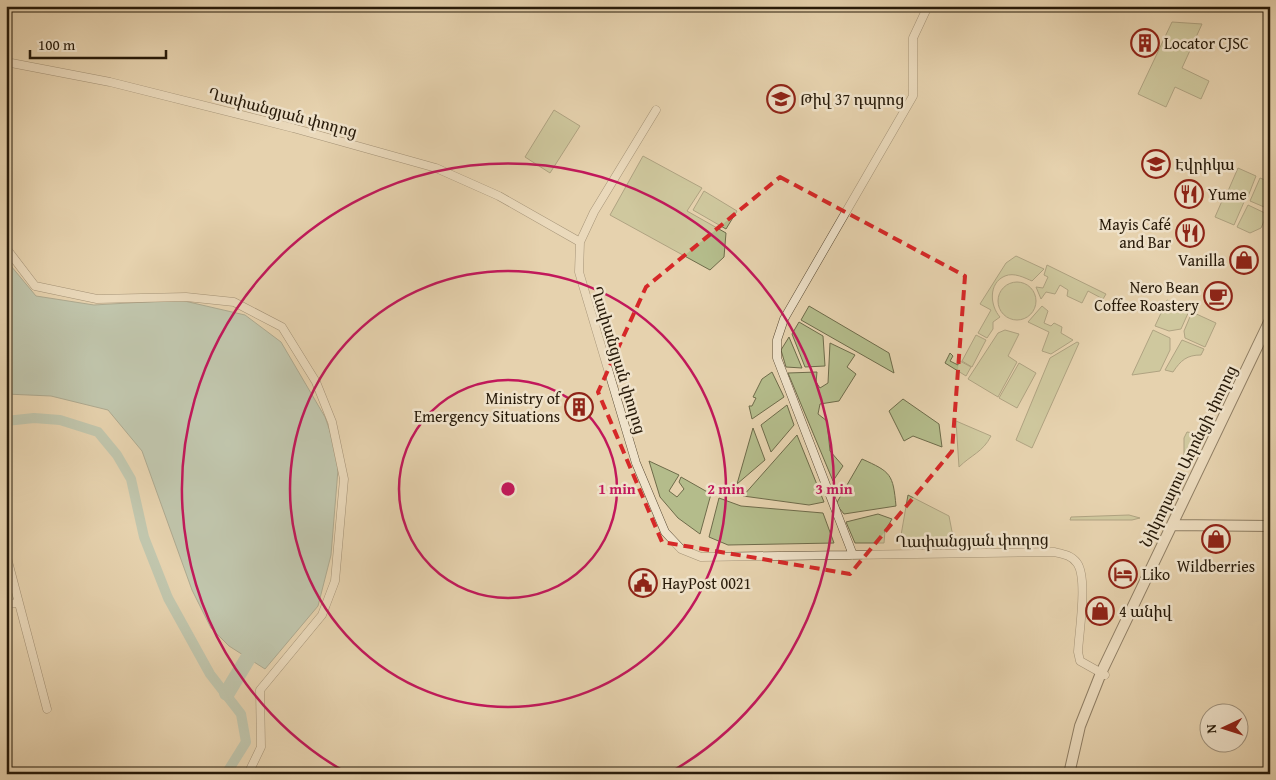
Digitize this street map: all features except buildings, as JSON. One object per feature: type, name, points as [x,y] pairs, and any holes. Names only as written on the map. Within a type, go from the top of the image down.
[{"type":"street","points":[[853,555],[777,358],[777,340],[784,319],[913,96],[913,38],[928,6]]},
{"type":"street","name":"Ղափանցյան փողոց","points":[[6,62],[110,82],[293,128],[436,168],[499,196],[580,242],[579,272],[585,296],[636,463],[665,532],[682,549],[701,557],[1054,552],[1068,554],[1078,564],[1082,576],[1078,652],[1080,661],[1103,674]]},
{"type":"street","points":[[580,242],[594,212],[656,110]]},
{"type":"street","points":[[6,248],[34,286],[97,299],[186,297],[234,302],[282,327],[316,382],[332,422],[344,479],[335,581],[322,615],[260,690],[261,747],[248,774]]},
{"type":"street","name":"Նիկողայոս Ադոնցի փողոց","points":[[1069,774],[1080,726],[1103,674],[1270,320]]},
{"type":"street","name":"Նիկողայոս Ադոնցի փողոց","points":[[1175,523],[1270,331]]},
{"type":"street","points":[[1175,523],[1270,520]]},
{"type":"street","points":[[1175,523],[1270,526]]},
{"type":"street","points":[[6,554],[46,709]]},
{"type":"street","points":[[6,604],[18,603]]},
{"type":"street","name":"Նիկողայոս Ադոնցի փողոց","points":[[1074,774],[1085,728],[1103,674]]},
{"type":"highlighted area","points":[[780,177],[965,276],[952,451],[850,574],[662,542],[598,392],[646,287]]},
{"type":"green space","points":[[1172,22],[1202,24],[1182,68],[1209,81],[1201,99],[1175,87],[1166,107],[1138,94]]},
{"type":"green space","points":[[554,110],[580,126],[550,173],[525,157]]},
{"type":"green space","points":[[643,156],[702,188],[687,211],[726,233],[724,257],[710,270],[610,215]]},
{"type":"green space","points":[[1238,168],[1256,176],[1247,199],[1228,191]]},
{"type":"green space","points":[[1260,178],[1270,182],[1269,209],[1250,201]]},
{"type":"green space","points":[[704,191],[737,211],[726,229],[693,210]]},
{"type":"green space","points":[[1225,194],[1244,202],[1234,225],[1215,217]]},
{"type":"green space","points":[[1248,205],[1267,214],[1261,228],[1250,233],[1237,227]]},
{"type":"green space","points":[[1016,256],[1044,269],[1032,281],[1012,275],[999,279],[992,295],[994,307],[1000,317],[993,322],[993,329],[987,338],[978,333],[991,310],[980,304],[1006,263]]},
{"type":"green space","points":[[1047,265],[1106,294],[1103,299],[1088,291],[1082,303],[1067,296],[1068,290],[1060,285],[1055,294],[1046,292],[1041,299],[1036,287],[1043,288],[1048,277],[1044,275]]},
{"type":"green space","points":[[1017,282],[1031,287],[1036,301],[1031,315],[1017,320],[1003,315],[998,301],[1003,287]]},
{"type":"green space","points":[[1167,300],[1189,311],[1181,329],[1169,331],[1155,326]]},
{"type":"green space","points":[[809,306],[889,353],[894,373],[801,320]]},
{"type":"green space","points":[[1042,306],[1048,311],[1044,323],[1051,326],[1054,323],[1062,327],[1061,333],[1073,340],[1051,354],[1042,351],[1049,332],[1028,322]]},
{"type":"green space","points":[[1192,312],[1216,323],[1205,347],[1185,338],[1184,331]]},
{"type":"green space","points":[[799,322],[823,336],[825,366],[805,367],[792,334]]},
{"type":"green space","points":[[1005,330],[1019,334],[1008,356],[1017,362],[998,397],[968,379],[998,333]]},
{"type":"green space","points":[[1153,330],[1170,338],[1170,350],[1160,371],[1132,375]]},
{"type":"green space","points":[[976,335],[986,340],[972,367],[962,361]]},
{"type":"green space","points":[[789,337],[802,368],[786,367],[781,350]]},
{"type":"green space","points":[[1182,340],[1204,349],[1201,355],[1185,359],[1173,372],[1165,370]]},
{"type":"green space","points":[[1077,342],[1079,343],[1032,448],[1016,440],[1050,358]]},
{"type":"green space","points":[[830,343],[855,355],[847,367],[856,374],[839,401],[820,404],[818,414],[827,421],[830,451],[843,466],[833,481],[788,373],[817,372],[816,382],[820,388],[828,383]]},
{"type":"green space","points":[[950,353],[953,356],[950,361],[958,365],[960,361],[971,367],[966,376],[945,363]]},
{"type":"green space","points":[[1019,363],[1036,373],[1017,408],[999,398]]},
{"type":"green space","points":[[772,372],[784,397],[752,419],[749,406],[752,406],[756,398],[753,397],[762,379]]},
{"type":"green space","points":[[903,399],[939,424],[942,447],[913,436],[904,441],[889,411]]},
{"type":"green space","points":[[787,405],[794,425],[771,452],[761,425]]},
{"type":"green space","points":[[956,421],[991,436],[981,450],[959,467]]},
{"type":"green space","points":[[753,428],[765,460],[737,484]]},
{"type":"green space","points":[[1187,432],[1200,434],[1187,463],[1184,463],[1184,438]]},
{"type":"green space","points":[[797,435],[824,502],[809,505],[743,496]]},
{"type":"green space","points":[[862,459],[879,467],[889,475],[894,487],[896,506],[844,514],[836,504]]},
{"type":"green space","points":[[649,461],[679,475],[669,491],[677,497],[684,489],[679,482],[681,477],[711,494],[700,534],[678,518],[660,497]]},
{"type":"green space","points":[[908,495],[949,516],[954,542],[900,541]]},
{"type":"green space","points":[[719,498],[741,506],[823,513],[834,543],[728,545],[709,537]]},
{"type":"green space","points":[[878,514],[892,519],[885,531],[884,543],[855,543],[846,522]]},
{"type":"green space","points":[[1129,515],[1140,518],[1132,520],[1070,520],[1071,517]]},
{"type":"shaded area","points":[[6,260],[36,296],[94,305],[180,300],[245,315],[281,342],[325,417],[339,457],[331,555],[318,606],[265,669],[229,646],[211,628],[192,590],[142,451],[108,410],[51,396],[6,394]]},
{"type":"waterway","points":[[6,421],[34,418],[60,420],[98,432],[117,455],[131,479],[144,537],[168,598],[210,674],[241,714],[246,742],[226,774]]},
{"type":"waterway","points":[[227,693],[248,658]]},
{"type":"place","name":"Locator CJSC","points":[[1145,43]]},
{"type":"place","name":"Թիվ 37 դպրոց","points":[[781,99]]},
{"type":"place","name":"Էվրիկա","points":[[1156,164]]},
{"type":"place","name":"Yume","points":[[1189,194]]},
{"type":"place","name":"Mayis Café and Bar","points":[[1190,233]]},
{"type":"place","name":"Vanilla","points":[[1244,260]]},
{"type":"place","name":"Nero Bean Coffee Roastery","points":[[1218,296]]},
{"type":"place","name":"Ministry of Emergency Situations","points":[[579,407]]},
{"type":"place","name":"Wildberries","points":[[1216,539]]},
{"type":"place","name":"Liko","points":[[1123,574]]},
{"type":"place","name":"HayPost 0021","points":[[643,583]]},
{"type":"place","name":"4 անիվ","points":[[1100,611]]}]
